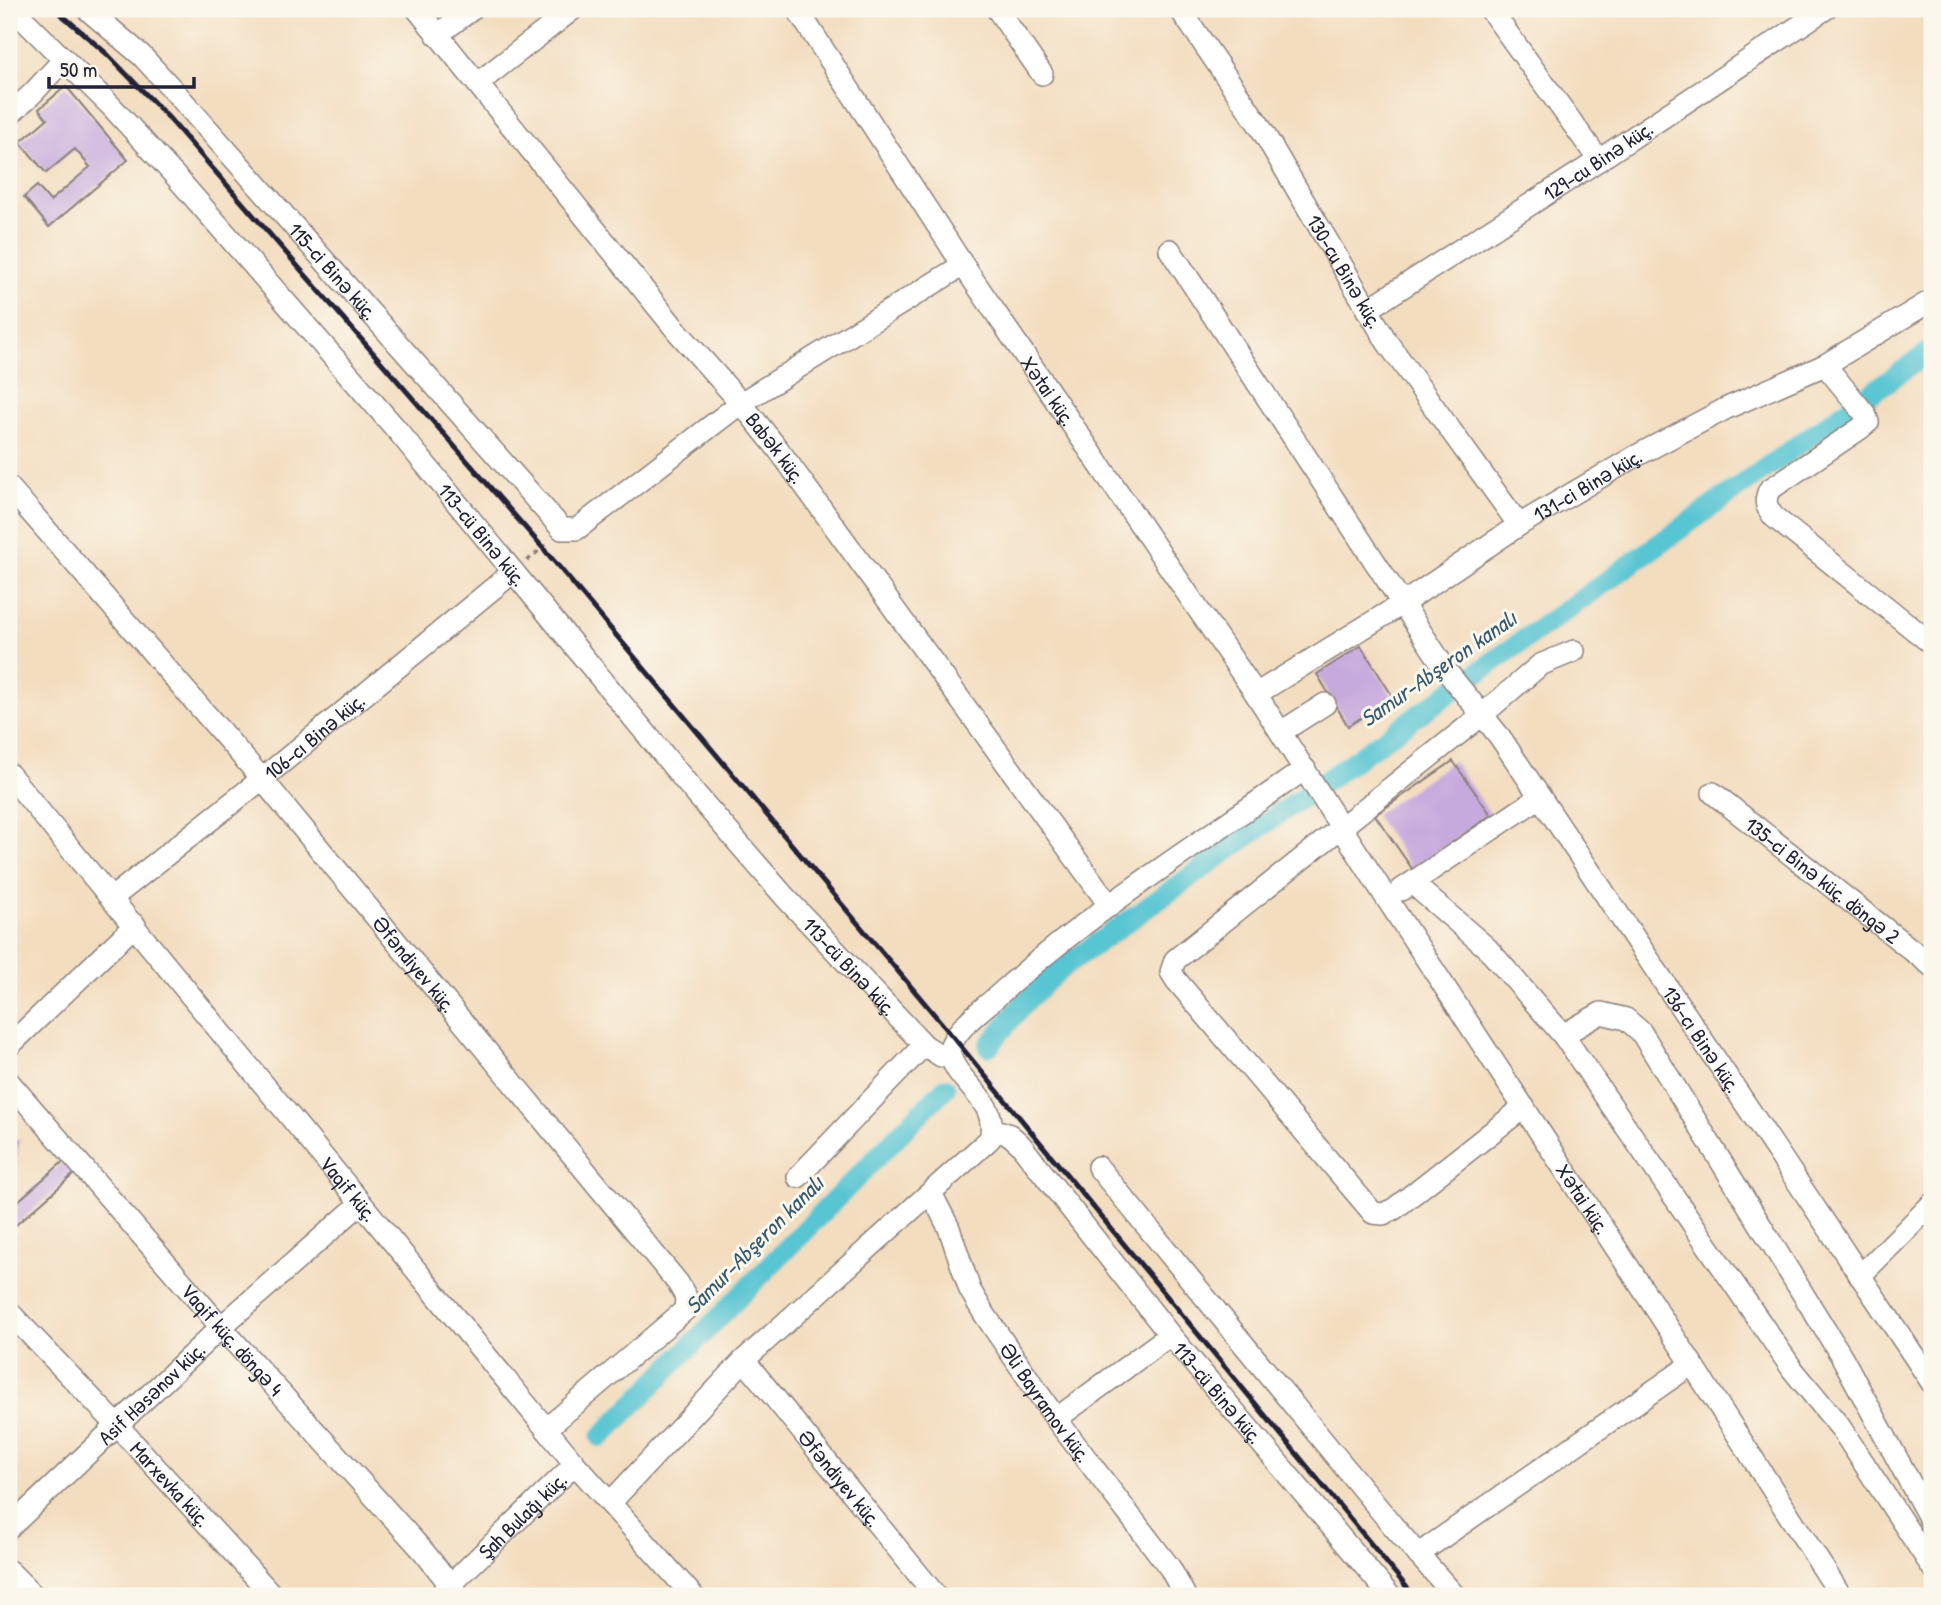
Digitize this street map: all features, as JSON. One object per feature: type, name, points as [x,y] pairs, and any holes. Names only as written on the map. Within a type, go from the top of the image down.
[{"type":"street","name":"113-cü Binə küç.","points":[[13,9],[178,178],[397,430],[731,834],[803,916],[924,1045],[941,1056],[951,1058]]},
{"type":"street","name":"115-ci Binə küç.","points":[[87,9],[141,55],[569,529]]},
{"type":"street","name":"Babək küç.","points":[[416,9],[677,331],[741,403],[903,618],[1110,906]]},
{"type":"street","points":[[437,35],[472,9]]},
{"type":"street","points":[[478,83],[573,9]]},
{"type":"street","name":"Xətai küç.","points":[[797,9],[963,265],[1281,732],[1841,1596]]},
{"type":"street","points":[[997,9],[1042,74]]},
{"type":"street","name":"130-cu Binə küç.","points":[[1180,9],[1259,125],[1300,191],[1367,310],[1519,525]]},
{"type":"street","points":[[1490,9],[1599,160]]},
{"type":"street","name":"129-cu Binə küç.","points":[[1367,310],[1825,9]]},
{"type":"street","points":[[9,115],[64,59]]},
{"type":"street","name":"136-cı Binə küç.","points":[[1170,250],[1448,673],[1500,737],[1860,1276],[1930,1376]]},
{"type":"street","points":[[569,529],[741,403],[963,265]]},
{"type":"street","name":"131-ci Binə küç.","points":[[1256,694],[1402,604],[1519,525],[1689,426],[1825,365],[1932,300]]},
{"type":"street","points":[[1825,365],[1847,390],[1868,422],[1769,490],[1765,499],[1767,508],[1774,517],[1932,644]]},
{"type":"street","name":"Əfəndiyev küç.","points":[[9,487],[262,779],[678,1283],[686,1297],[685,1310],[546,1429]]},
{"type":"street","name":"106-cı Binə küç.","points":[[112,898],[262,779],[513,572]]},
{"type":"street","points":[[1524,1107],[1394,1209],[1383,1214],[1373,1213],[1171,972],[1175,960],[1342,827],[1475,707],[1540,665],[1574,651]]},
{"type":"street","points":[[1281,732],[1325,704]]},
{"type":"street","points":[[610,1503],[744,1360],[990,1139],[993,1122],[988,1110],[951,1058],[949,1051],[954,1038],[988,1004],[1065,939],[1304,769]]},
{"type":"street","name":"Vaqif küç.","points":[[9,774],[575,1464],[693,1596]]},
{"type":"street","name":"135-ci Binə küç. döngə 2","points":[[1713,793],[1932,966]]},
{"type":"street","points":[[1387,899],[1540,797]]},
{"type":"street","points":[[1412,883],[1487,948],[1563,1035],[1793,1370],[1840,1427],[1932,1567]]},
{"type":"street","points":[[9,1045],[135,925]]},
{"type":"street","points":[[1563,1035],[1601,1013],[1626,1019],[1641,1032],[1842,1357],[1932,1523]]},
{"type":"street","points":[[798,1177],[924,1045]]},
{"type":"street","name":"Vaqif küç. döngə 4","points":[[9,1082],[221,1327],[424,1552],[450,1592]]},
{"type":"street","name":"113-cü Binə küç.","points":[[992,1129],[1010,1135],[1020,1144],[1170,1335],[1390,1596]]},
{"type":"street","points":[[1098,1167],[1455,1596]]},
{"type":"street","name":"Əli Bayramov küç.","points":[[931,1193],[948,1228],[970,1290],[1056,1419],[1170,1569],[1185,1596]]},
{"type":"street","points":[[1860,1276],[1932,1204]]},
{"type":"street","name":"Asif Həsənov küç.","points":[[9,1528],[221,1327],[360,1205]]},
{"type":"street","name":"Marxevka küç.","points":[[9,1312],[274,1596]]},
{"type":"street","points":[[1056,1419],[1170,1335]]},
{"type":"street","name":"Əfəndiyev küç.","points":[[744,1360],[936,1596]]},
{"type":"street","points":[[1419,1556],[1692,1364]]},
{"type":"street","name":"Şah Bulağı küç.","points":[[450,1592],[575,1464]]},
{"type":"street","points":[[9,1571],[34,1596]]},
{"type":"path","points":[[513,572],[569,529]]},
{"type":"building","points":[[66,86],[128,160],[49,227],[24,197],[37,186],[50,201],[90,167],[75,149],[46,173],[20,142],[47,119],[39,109]]},
{"type":"building","points":[[1361,646],[1393,697],[1348,726],[1317,674]]},
{"type":"building","points":[[1453,761],[1491,815],[1413,870],[1375,815]]},
{"type":"building","points":[[9,1139],[20,1140],[11,1199],[9,1198]]},
{"type":"building","points":[[65,1160],[75,1173],[9,1231],[9,1209]]},
{"type":"waterway","name":"Samur-Abşeron kanalı","points":[[989,1046],[1024,1003],[1058,971],[1932,350]]},
{"type":"waterway","name":"Samur-Abşeron kanalı","points":[[601,1437],[945,1088]]},
{"type":"railway","points":[[55,9],[107,54],[167,116],[543,548],[954,1038],[1414,1596]]}]
